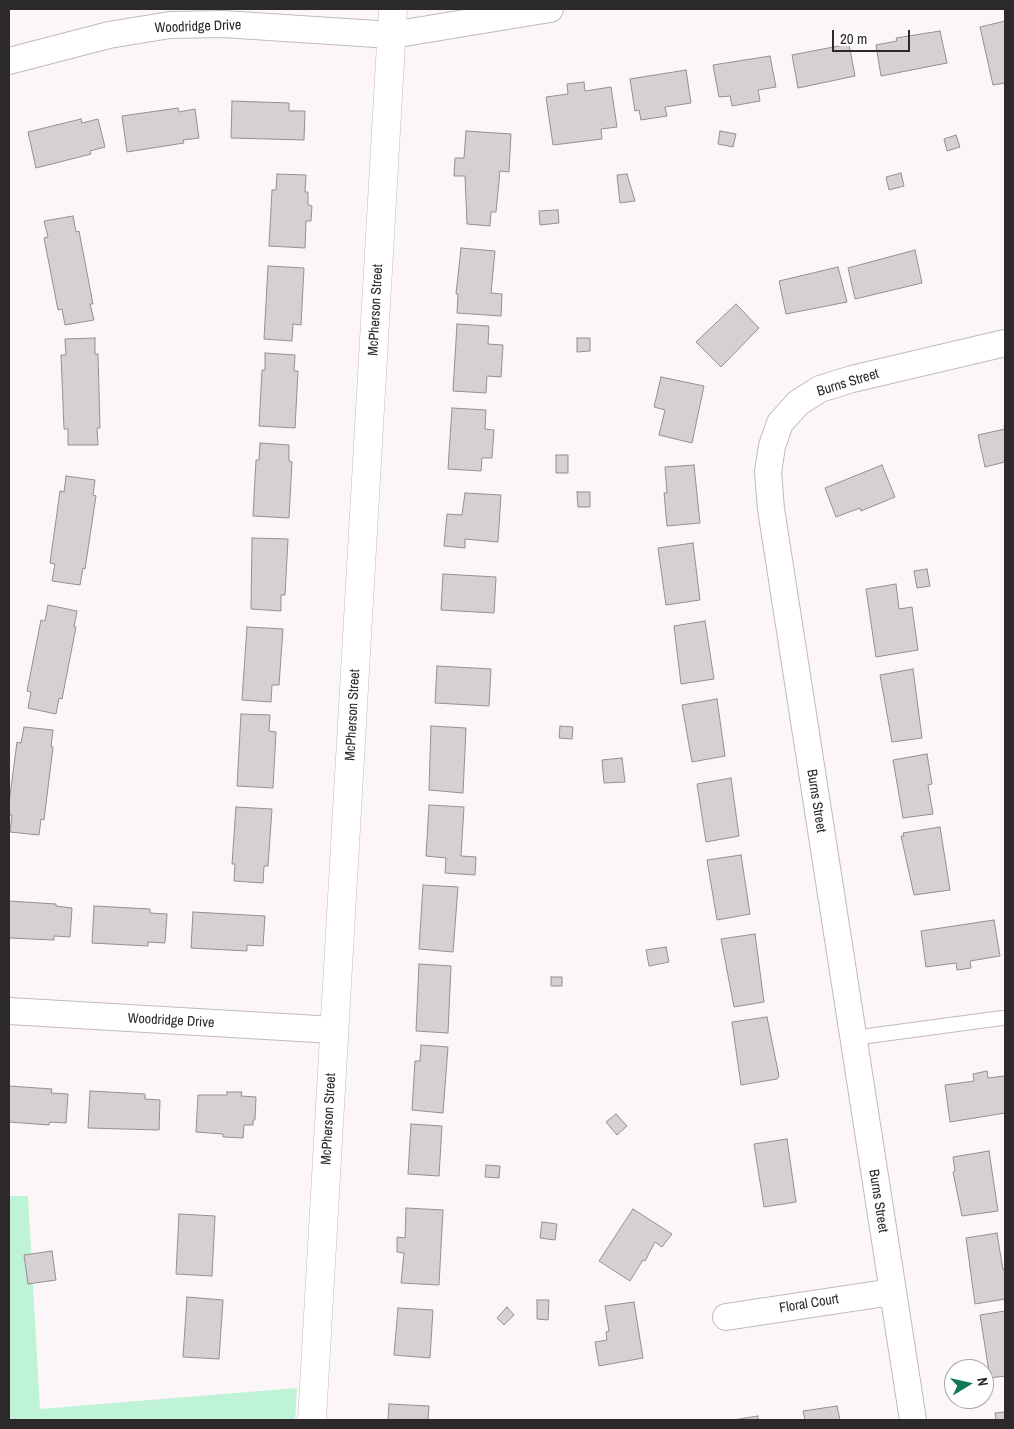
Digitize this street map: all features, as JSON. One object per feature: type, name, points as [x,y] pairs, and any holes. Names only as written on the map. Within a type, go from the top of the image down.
[{"type":"street","name":"Woodridge Drive","points":[[9,61],[109,35],[170,25],[392,22],[550,9]]},
{"type":"street","name":"McPherson Street","points":[[312,1420],[392,22]]},
{"type":"street","name":"Burns Street","points":[[913,1420],[772,509],[768,472],[772,446],[780,423],[798,403],[820,389],[852,379],[1005,344]]},
{"type":"street","name":"Woodridge Drive","points":[[9,1011],[334,1030]]},
{"type":"street","name":"Floral Court","points":[[726,1317],[892,1292]]},
{"type":"lane","points":[[853,1038],[1002,1018]]},
{"type":"green space","points":[[9,1196],[28,1196],[40,1409],[297,1388],[295,1420],[9,1420]]},
{"type":"building","points":[[1005,21],[1005,83],[993,85],[980,27]]},
{"type":"building","points":[[940,31],[947,63],[881,76],[876,45],[897,41],[896,38]]},
{"type":"building","points":[[849,44],[855,76],[798,88],[792,55]]},
{"type":"building","points":[[770,56],[776,87],[758,90],[760,101],[732,106],[730,96],[719,97],[713,65]]},
{"type":"building","points":[[686,70],[691,103],[665,107],[667,116],[641,120],[639,110],[635,111],[630,79]]},
{"type":"building","points":[[584,82],[585,91],[611,87],[617,127],[601,129],[602,139],[553,145],[546,97],[568,94],[567,84]]},
{"type":"building","points":[[232,101],[289,103],[289,111],[305,111],[304,140],[231,138]]},
{"type":"building","points":[[178,108],[179,112],[195,109],[199,138],[183,140],[184,143],[127,152],[122,116]]},
{"type":"building","points":[[81,119],[82,123],[98,119],[105,147],[90,151],[91,154],[36,168],[28,132]]},
{"type":"building","points":[[466,131],[511,134],[509,172],[500,171],[496,212],[491,212],[490,226],[467,224],[465,176],[454,176],[455,158],[464,158]]},
{"type":"building","points":[[720,131],[736,134],[733,147],[718,144]]},
{"type":"building","points":[[956,135],[960,147],[947,151],[944,139]]},
{"type":"building","points":[[901,173],[904,186],[889,190],[886,177]]},
{"type":"building","points":[[277,174],[306,175],[305,192],[308,192],[308,205],[312,206],[311,221],[306,221],[305,248],[269,246],[272,190],[276,190]]},
{"type":"building","points":[[627,174],[635,201],[620,203],[617,175]]},
{"type":"building","points":[[558,210],[559,223],[540,225],[539,211]]},
{"type":"building","points":[[73,216],[76,232],[79,231],[93,304],[90,304],[94,320],[65,325],[62,309],[58,310],[44,238],[48,237],[44,221]]},
{"type":"building","points":[[461,248],[495,251],[491,293],[502,294],[501,316],[457,313],[458,294],[456,294]]},
{"type":"building","points":[[915,250],[922,283],[855,299],[848,268]]},
{"type":"building","points":[[268,266],[304,268],[301,325],[293,324],[292,341],[264,339]]},
{"type":"building","points":[[838,267],[847,302],[786,314],[779,281]]},
{"type":"building","points":[[736,304],[759,328],[721,367],[696,342]]},
{"type":"building","points":[[457,324],[489,326],[488,344],[503,345],[501,377],[487,376],[486,393],[453,391]]},
{"type":"building","points":[[95,338],[95,354],[98,354],[100,428],[97,428],[98,445],[68,445],[68,429],[64,429],[61,355],[66,355],[65,339]]},
{"type":"building","points":[[577,338],[590,338],[590,351],[577,352]]},
{"type":"building","points":[[265,353],[295,355],[294,371],[298,371],[295,428],[259,426],[262,370],[265,370]]},
{"type":"building","points":[[661,377],[704,386],[692,443],[659,435],[665,410],[654,407]]},
{"type":"building","points":[[452,408],[486,410],[485,429],[494,430],[492,458],[482,458],[481,471],[448,469]]},
{"type":"building","points":[[1005,429],[1005,462],[985,467],[978,435]]},
{"type":"building","points":[[260,443],[289,445],[289,461],[292,462],[289,518],[253,516],[256,460],[259,460]]},
{"type":"building","points":[[556,455],[568,455],[568,473],[556,473]]},
{"type":"building","points":[[694,465],[700,523],[667,526],[664,493],[667,493],[665,467]]},
{"type":"building","points":[[882,465],[895,497],[861,511],[860,508],[836,517],[825,488]]},
{"type":"building","points":[[66,476],[95,480],[93,495],[96,496],[85,569],[83,568],[80,585],[52,581],[55,564],[50,563],[60,491],[64,492]]},
{"type":"building","points":[[577,492],[590,492],[590,507],[578,507]]},
{"type":"building","points":[[465,493],[501,495],[498,542],[465,539],[465,548],[444,546],[447,514],[462,515]]},
{"type":"building","points":[[252,538],[288,539],[285,595],[281,595],[281,611],[251,609]]},
{"type":"building","points":[[693,543],[700,600],[666,605],[658,548]]},
{"type":"building","points":[[927,569],[930,586],[917,588],[914,571]]},
{"type":"building","points":[[443,574],[496,577],[494,613],[441,610]]},
{"type":"building","points":[[896,584],[899,609],[912,607],[918,650],[876,657],[866,589]]},
{"type":"building","points":[[48,605],[77,611],[74,627],[76,627],[62,699],[59,698],[56,714],[28,708],[31,692],[27,691],[41,620],[45,621]]},
{"type":"building","points":[[705,621],[714,679],[681,684],[674,626]]},
{"type":"building","points":[[247,627],[283,629],[279,685],[272,685],[271,702],[242,700]]},
{"type":"building","points":[[437,666],[491,669],[489,706],[435,703]]},
{"type":"building","points":[[913,669],[922,738],[892,742],[880,675]]},
{"type":"building","points":[[717,699],[725,756],[692,762],[682,705]]},
{"type":"building","points":[[241,714],[270,715],[269,731],[276,732],[273,788],[237,786]]},
{"type":"building","points":[[431,726],[466,728],[463,793],[429,790]]},
{"type":"building","points":[[560,726],[573,727],[572,739],[559,738]]},
{"type":"building","points":[[24,727],[53,730],[51,747],[53,747],[44,820],[41,819],[39,835],[10,832],[12,815],[9,815],[9,803],[17,742],[21,743]]},
{"type":"building","points":[[927,754],[932,784],[928,785],[933,814],[903,818],[893,760]]},
{"type":"building","points":[[622,758],[625,782],[604,783],[602,760]]},
{"type":"building","points":[[731,778],[739,836],[706,842],[697,784]]},
{"type":"building","points":[[429,805],[464,807],[461,856],[476,857],[475,875],[445,873],[446,858],[426,856]]},
{"type":"building","points":[[236,807],[272,809],[268,866],[264,866],[263,883],[234,881],[235,864],[232,864]]},
{"type":"building","points":[[940,827],[950,890],[914,895],[901,836],[904,836],[903,833]]},
{"type":"building","points":[[741,855],[750,914],[717,920],[707,860]]},
{"type":"building","points":[[423,885],[458,887],[453,952],[419,949]]},
{"type":"building","points":[[9,901],[56,904],[56,906],[72,908],[70,937],[54,936],[54,940],[9,938]]},
{"type":"building","points":[[94,906],[150,909],[150,913],[167,914],[165,943],[148,942],[148,946],[92,943]]},
{"type":"building","points":[[193,912],[265,916],[263,946],[247,945],[247,951],[191,948]]},
{"type":"building","points":[[994,920],[1000,956],[970,961],[971,968],[957,970],[956,963],[926,967],[921,931]]},
{"type":"building","points":[[755,934],[764,1002],[734,1007],[721,939]]},
{"type":"building","points":[[666,947],[669,962],[649,966],[646,950]]},
{"type":"building","points":[[419,964],[451,966],[448,1033],[416,1031]]},
{"type":"building","points":[[551,977],[562,977],[562,986],[551,986]]},
{"type":"building","points":[[767,1017],[779,1076],[777,1079],[741,1085],[732,1022]]},
{"type":"building","points":[[421,1045],[448,1047],[443,1113],[412,1110],[415,1061],[420,1061]]},
{"type":"building","points":[[987,1071],[988,1078],[1005,1076],[1005,1113],[950,1122],[945,1085],[974,1081],[973,1074]]},
{"type":"building","points":[[9,1086],[52,1089],[51,1093],[68,1094],[66,1123],[50,1122],[49,1125],[9,1122]]},
{"type":"building","points":[[90,1091],[145,1094],[145,1099],[160,1100],[159,1130],[88,1128]]},
{"type":"building","points":[[227,1092],[242,1092],[241,1096],[256,1097],[255,1120],[253,1120],[253,1125],[244,1125],[243,1138],[223,1137],[223,1134],[196,1132],[198,1095],[227,1095]]},
{"type":"building","points":[[616,1114],[627,1126],[617,1135],[606,1122]]},
{"type":"building","points":[[411,1124],[442,1126],[439,1176],[408,1174]]},
{"type":"building","points":[[787,1139],[796,1202],[764,1207],[754,1144]]},
{"type":"building","points":[[989,1151],[998,1211],[962,1216],[953,1172],[955,1171],[953,1157]]},
{"type":"building","points":[[486,1165],[500,1166],[499,1178],[485,1177]]},
{"type":"building","points":[[406,1208],[443,1210],[439,1285],[401,1283],[404,1253],[397,1252],[397,1237],[405,1238]]},
{"type":"building","points":[[633,1209],[672,1234],[662,1247],[655,1242],[645,1261],[643,1260],[630,1281],[599,1261]]},
{"type":"building","points":[[179,1214],[215,1216],[212,1276],[176,1274]]},
{"type":"building","points":[[542,1222],[557,1224],[555,1240],[540,1238]]},
{"type":"building","points":[[997,1233],[1003,1270],[1005,1269],[1005,1299],[975,1304],[966,1238]]},
{"type":"building","points":[[52,1251],[56,1280],[28,1284],[24,1255]]},
{"type":"building","points":[[187,1297],[223,1300],[219,1359],[183,1357]]},
{"type":"building","points":[[537,1300],[549,1300],[548,1320],[537,1319]]},
{"type":"building","points":[[634,1302],[643,1358],[599,1366],[595,1342],[607,1340],[606,1332],[609,1331],[605,1306]]},
{"type":"building","points":[[507,1307],[514,1315],[504,1325],[497,1318]]},
{"type":"building","points":[[398,1308],[433,1310],[430,1358],[394,1355]]},
{"type":"building","points":[[1005,1311],[1005,1376],[994,1377],[994,1359],[987,1359],[980,1315]]},
{"type":"building","points":[[389,1404],[429,1406],[428,1420],[388,1420]]},
{"type":"building","points":[[837,1406],[840,1420],[805,1420],[803,1411]]},
{"type":"building","points":[[1005,1412],[1005,1420],[996,1420],[995,1413]]},
{"type":"building","points":[[758,1416],[758,1420],[733,1420]]}]
